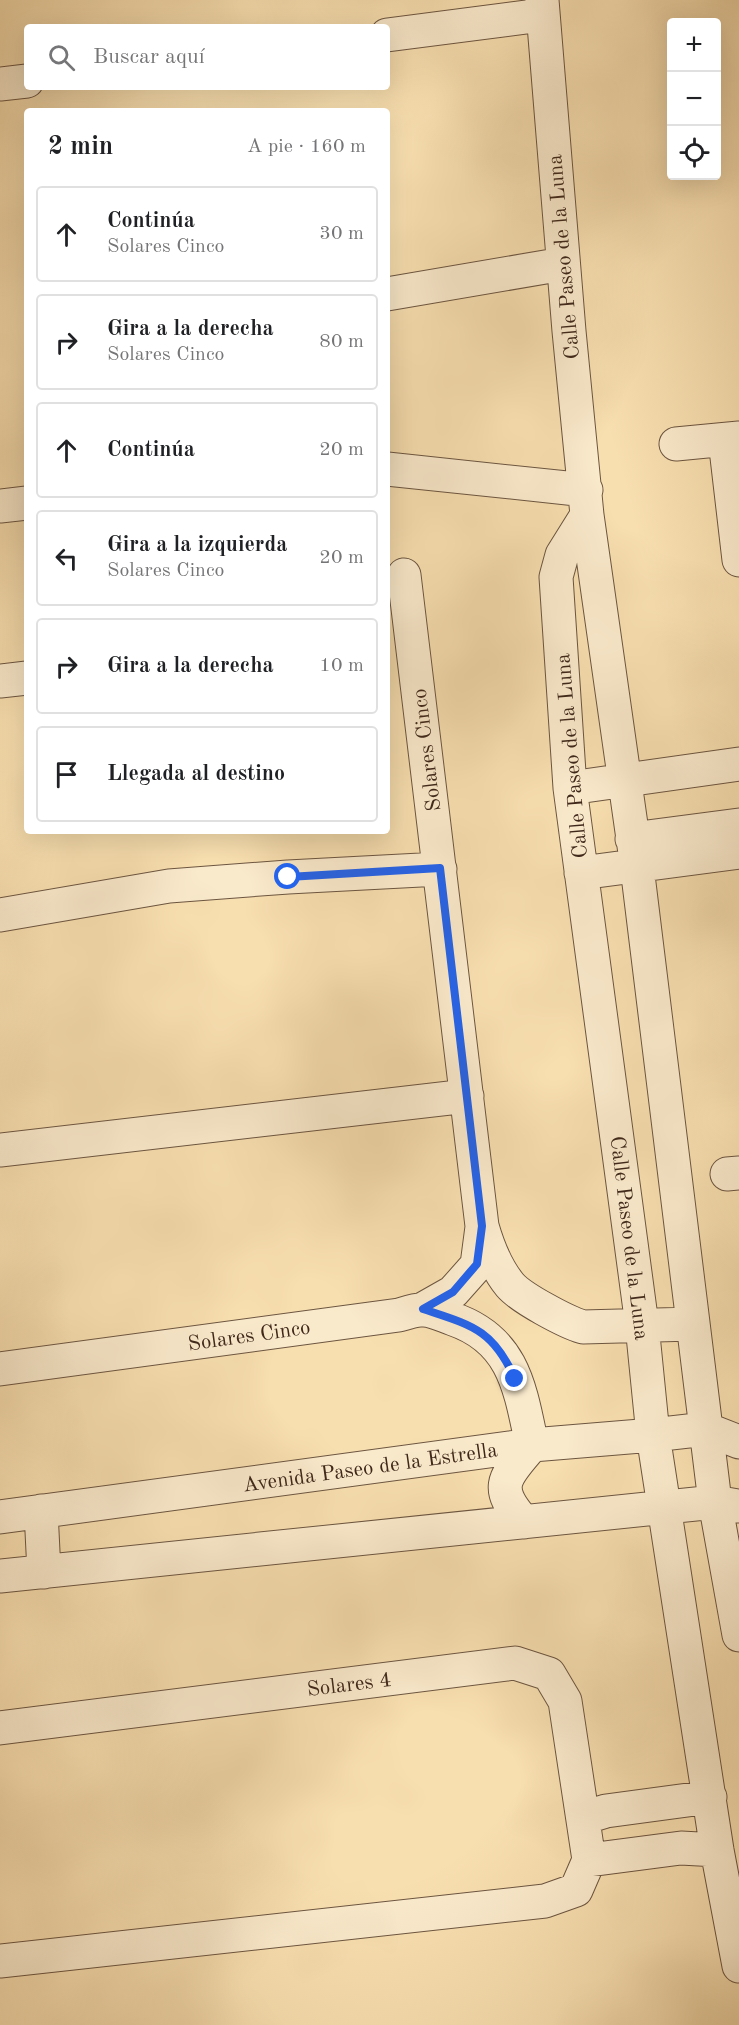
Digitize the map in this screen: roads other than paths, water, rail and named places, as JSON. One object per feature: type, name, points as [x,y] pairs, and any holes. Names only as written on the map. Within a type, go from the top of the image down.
[{"type":"street","points":[[390,34],[542,8]]},
{"type":"street","name":"Calle Paseo de la Luna","points":[[542,8],[586,502],[627,791],[706,1429],[727,1504],[739,1635]]},
{"type":"street","points":[[0,84],[24,81]]},
{"type":"street","points":[[390,293],[563,264]]},
{"type":"street","points":[[676,444],[732,439],[739,560]]},
{"type":"street","points":[[390,469],[586,502]]},
{"type":"street","name":"Calle Paseo de la Luna","points":[[586,502],[562,555],[556,577],[570,788],[642,1325],[663,1507],[717,1850],[739,1966]]},
{"type":"street","points":[[0,506],[24,503]]},
{"type":"street","name":"Solares Cinco","points":[[404,575],[399,632],[440,868],[482,1226],[490,1251],[511,1287],[566,1322],[583,1327],[693,1324]]},
{"type":"street","points":[[0,681],[24,678]]},
{"type":"street","points":[[627,791],[739,764]]},
{"type":"street","points":[[570,788],[627,791],[739,786]]},
{"type":"street","points":[[581,873],[635,853],[739,825]]},
{"type":"street","points":[[635,853],[739,852]]},
{"type":"street","points":[[0,915],[169,886],[440,868]]},
{"type":"street","points":[[0,1150],[467,1096]]},
{"type":"street","name":"Solares Cinco","points":[[0,1369],[399,1315],[423,1309],[453,1292],[477,1264],[482,1226]]},
{"type":"street","points":[[423,1309],[476,1329],[491,1340],[505,1355],[524,1407],[532,1445],[508,1472],[505,1487],[506,1498],[524,1522]]},
{"type":"street","name":"Avenida Paseo de la Estrella","points":[[0,1516],[532,1445],[706,1429],[739,1442]]},
{"type":"street","points":[[0,1576],[663,1507],[727,1504]]},
{"type":"street","points":[[41,1511],[44,1572]]},
{"type":"street","name":"Solares 4","points":[[0,1728],[515,1662],[549,1674],[565,1701],[589,1860]]},
{"type":"street","points":[[584,1818],[606,1812],[710,1797]]},
{"type":"street","points":[[0,1961],[545,1901],[576,1890],[589,1860],[681,1848],[717,1850]]}]
